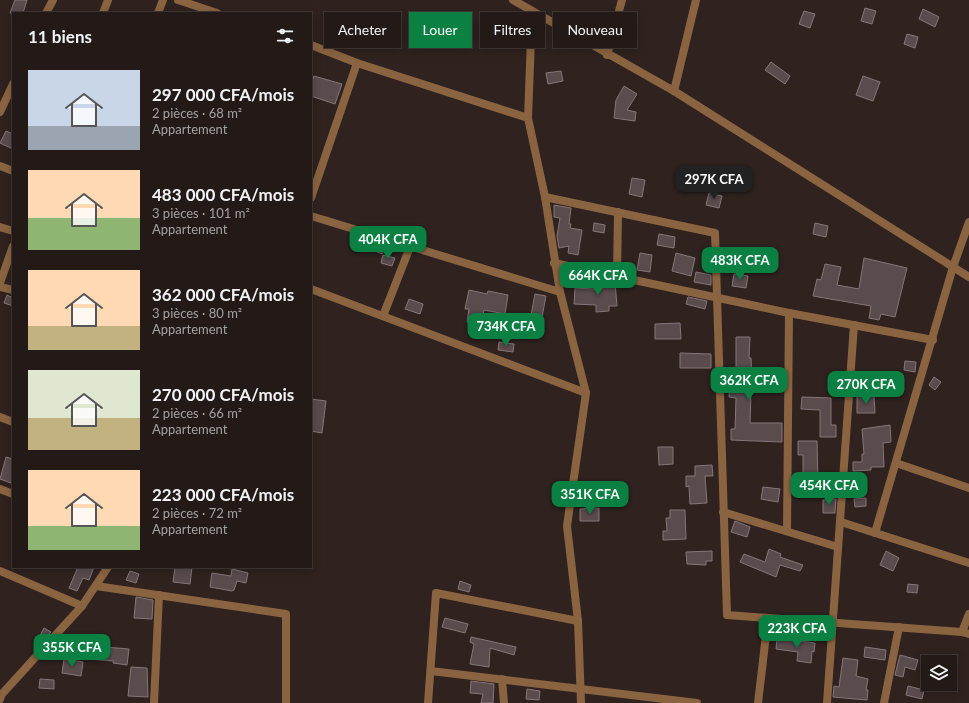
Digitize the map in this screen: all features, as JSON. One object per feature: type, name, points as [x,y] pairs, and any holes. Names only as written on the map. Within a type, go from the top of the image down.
[{"type":"street","points":[[47,12],[53,0]]},
{"type":"street","points":[[103,12],[108,0]]},
{"type":"street","points":[[158,12],[162,0]]},
{"type":"street","points":[[178,0],[214,12]]},
{"type":"street","points":[[513,0],[532,12]]},
{"type":"street","points":[[607,55],[622,0]]},
{"type":"street","points":[[674,91],[696,0]]},
{"type":"street","points":[[545,19],[674,91],[969,277]]},
{"type":"street","points":[[312,45],[357,63],[528,118]]},
{"type":"street","points":[[531,48],[528,118],[545,196],[554,263],[560,292],[586,393],[567,526],[578,621],[581,703]]},
{"type":"street","points":[[312,195],[357,63]]},
{"type":"street","points":[[0,112],[12,86]]},
{"type":"street","points":[[0,166],[12,171]]},
{"type":"street","points":[[545,196],[715,233],[727,615],[966,633],[969,614]]},
{"type":"street","points":[[617,276],[618,212]]},
{"type":"street","points":[[312,216],[560,292]]},
{"type":"street","points":[[875,533],[933,340],[953,267],[969,222]]},
{"type":"street","points":[[0,227],[12,231]]},
{"type":"street","points":[[383,316],[410,247]]},
{"type":"street","points":[[0,283],[12,249]]},
{"type":"street","points":[[554,263],[718,296],[789,313],[933,340]]},
{"type":"street","points":[[0,287],[12,290]]},
{"type":"street","points":[[312,289],[586,393]]},
{"type":"street","points":[[787,531],[789,313]]},
{"type":"street","points":[[827,703],[854,325]]},
{"type":"street","points":[[0,417],[12,422]]},
{"type":"street","points":[[896,463],[969,488]]},
{"type":"street","points":[[0,489],[12,494]]},
{"type":"street","points":[[724,512],[838,547]]},
{"type":"street","points":[[841,522],[969,563]]},
{"type":"street","points":[[6,703],[1,694],[82,606],[107,568]]},
{"type":"street","points":[[0,571],[82,606]]},
{"type":"street","points":[[96,586],[286,614],[286,703]]},
{"type":"street","points":[[428,703],[436,594],[578,621]]},
{"type":"street","points":[[154,703],[160,595]]},
{"type":"street","points":[[758,703],[768,618]]},
{"type":"street","points":[[884,703],[899,627]]},
{"type":"street","points":[[431,671],[698,703]]},
{"type":"street","points":[[502,679],[504,703]]},
{"type":"building","points":[[15,0],[27,0],[23,12],[10,13]]},
{"type":"building","points":[[865,8],[876,11],[872,24],[861,21]]},
{"type":"building","points":[[923,9],[939,17],[935,27],[919,19]]},
{"type":"building","points":[[804,11],[815,14],[810,28],[799,24]]},
{"type":"building","points":[[907,34],[918,37],[915,48],[904,44]]},
{"type":"building","points":[[771,62],[790,76],[785,84],[765,70]]},
{"type":"building","points":[[561,71],[563,81],[548,84],[546,73]]},
{"type":"building","points":[[314,76],[342,84],[335,104],[312,96],[312,81]]},
{"type":"building","points":[[863,76],[880,82],[873,101],[856,95]]},
{"type":"building","points":[[624,86],[637,94],[627,110],[636,112],[635,121],[614,118],[616,100]]},
{"type":"building","points":[[6,131],[12,134],[12,149],[0,143]]},
{"type":"building","points":[[632,178],[645,180],[642,197],[629,194]]},
{"type":"building","points":[[709,193],[722,196],[719,208],[706,205]]},
{"type":"building","points":[[554,205],[571,208],[570,228],[582,230],[578,255],[568,253],[569,246],[559,248],[557,236],[560,218],[554,217]]},
{"type":"building","points":[[594,223],[605,225],[604,233],[593,231]]},
{"type":"building","points":[[815,223],[828,226],[826,237],[813,234]]},
{"type":"building","points":[[659,234],[675,237],[674,248],[657,245]]},
{"type":"building","points":[[372,240],[387,245],[382,254],[370,249]]},
{"type":"building","points":[[640,253],[652,255],[650,272],[637,270]]},
{"type":"building","points":[[676,253],[695,258],[691,276],[672,271]]},
{"type":"building","points":[[383,255],[395,258],[392,266],[381,263]]},
{"type":"building","points":[[864,258],[907,268],[895,317],[881,314],[879,320],[869,318],[871,306],[813,296],[817,279],[821,280],[825,264],[841,267],[837,285],[859,289]]},
{"type":"building","points":[[696,272],[711,275],[711,285],[694,282]]},
{"type":"building","points":[[734,274],[748,276],[746,288],[732,286]]},
{"type":"building","points":[[615,282],[617,306],[609,306],[609,311],[596,312],[596,305],[574,304],[575,288],[595,289],[595,283]]},
{"type":"building","points":[[469,290],[487,294],[488,291],[508,295],[505,314],[484,310],[481,325],[467,322],[469,309],[465,309]]},
{"type":"building","points":[[535,294],[546,296],[542,317],[531,315]]},
{"type":"building","points":[[7,295],[12,298],[12,306],[4,303]]},
{"type":"building","points":[[688,297],[707,301],[705,309],[686,304]]},
{"type":"building","points":[[409,299],[423,304],[420,314],[405,309]]},
{"type":"building","points":[[680,323],[681,339],[655,339],[655,324]]},
{"type":"building","points":[[736,337],[750,337],[749,358],[751,358],[752,381],[754,381],[755,392],[751,392],[750,423],[782,423],[782,442],[731,440],[731,429],[735,429],[736,398],[729,397],[730,382],[736,382]]},
{"type":"building","points":[[499,342],[514,344],[513,352],[498,350]]},
{"type":"building","points":[[680,353],[711,354],[711,368],[680,368]]},
{"type":"building","points":[[905,361],[916,362],[915,372],[904,370]]},
{"type":"building","points":[[934,377],[941,382],[935,390],[929,385]]},
{"type":"building","points":[[883,379],[901,379],[902,394],[883,394]]},
{"type":"building","points":[[857,396],[874,396],[875,413],[857,413]]},
{"type":"building","points":[[802,397],[831,398],[831,425],[836,425],[836,437],[820,437],[820,410],[801,409]]},
{"type":"building","points":[[312,399],[326,401],[322,433],[312,431]]},
{"type":"building","points":[[890,425],[891,442],[883,443],[884,467],[871,467],[871,470],[853,471],[853,462],[862,462],[862,454],[864,454],[862,429]]},
{"type":"building","points":[[798,441],[817,441],[818,481],[803,481],[803,455],[798,455]]},
{"type":"building","points":[[658,447],[673,447],[673,464],[659,465]]},
{"type":"building","points":[[6,457],[12,459],[11,483],[0,479]]},
{"type":"building","points":[[712,465],[713,476],[705,476],[707,503],[690,504],[689,486],[686,487],[686,476],[695,476],[695,466]]},
{"type":"building","points":[[763,487],[780,489],[778,502],[761,499]]},
{"type":"building","points":[[866,498],[866,506],[855,507],[854,499]]},
{"type":"building","points":[[836,499],[835,513],[823,513],[823,500]]},
{"type":"building","points":[[599,508],[599,521],[580,521],[580,509]]},
{"type":"building","points":[[670,510],[685,510],[686,539],[663,540],[663,531],[667,531],[666,518],[670,518]]},
{"type":"building","points":[[735,521],[750,527],[747,537],[731,532]]},
{"type":"building","points":[[769,549],[781,554],[780,557],[803,565],[800,571],[780,565],[776,577],[740,562],[744,554],[765,562]]},
{"type":"building","points":[[712,551],[712,561],[706,561],[706,565],[687,564],[686,552]]},
{"type":"building","points":[[886,551],[899,558],[893,571],[880,565]]},
{"type":"building","points":[[78,568],[94,568],[89,580],[83,578],[77,591],[69,588]]},
{"type":"building","points":[[175,568],[192,568],[190,584],[173,582]]},
{"type":"building","points":[[232,569],[248,573],[246,583],[237,581],[234,590],[232,591],[210,587],[212,573],[231,576]]},
{"type":"building","points":[[130,571],[139,574],[136,583],[126,580]]},
{"type":"building","points":[[460,581],[471,585],[469,592],[458,589]]},
{"type":"building","points":[[908,584],[918,585],[917,593],[907,592]]},
{"type":"building","points":[[136,597],[153,600],[152,619],[134,618]]},
{"type":"building","points":[[445,618],[468,624],[465,633],[442,627]]},
{"type":"building","points":[[44,628],[51,632],[44,640],[39,637]]},
{"type":"building","points":[[471,637],[516,647],[514,655],[490,648],[489,667],[470,664],[474,644],[470,642]]},
{"type":"building","points":[[88,638],[106,639],[105,647],[129,649],[127,665],[113,663],[114,661],[87,659]]},
{"type":"building","points":[[777,638],[815,643],[814,652],[812,651],[811,663],[797,661],[798,652],[776,649]]},
{"type":"building","points":[[865,647],[886,650],[885,660],[864,657]]},
{"type":"building","points":[[900,655],[918,660],[915,670],[905,667],[903,677],[895,675]]},
{"type":"building","points":[[843,658],[858,660],[856,676],[868,679],[866,690],[868,690],[867,700],[833,697],[834,686],[839,687]]},
{"type":"building","points":[[64,659],[83,662],[81,676],[62,673]]},
{"type":"building","points":[[131,667],[147,668],[148,697],[128,696]]},
{"type":"building","points":[[40,679],[54,680],[54,689],[39,688]]},
{"type":"building","points":[[471,681],[494,684],[493,703],[481,703],[483,694],[470,693]]},
{"type":"building","points":[[908,686],[924,691],[922,699],[906,695]]},
{"type":"building","points":[[527,689],[540,691],[539,700],[526,699]]}]
